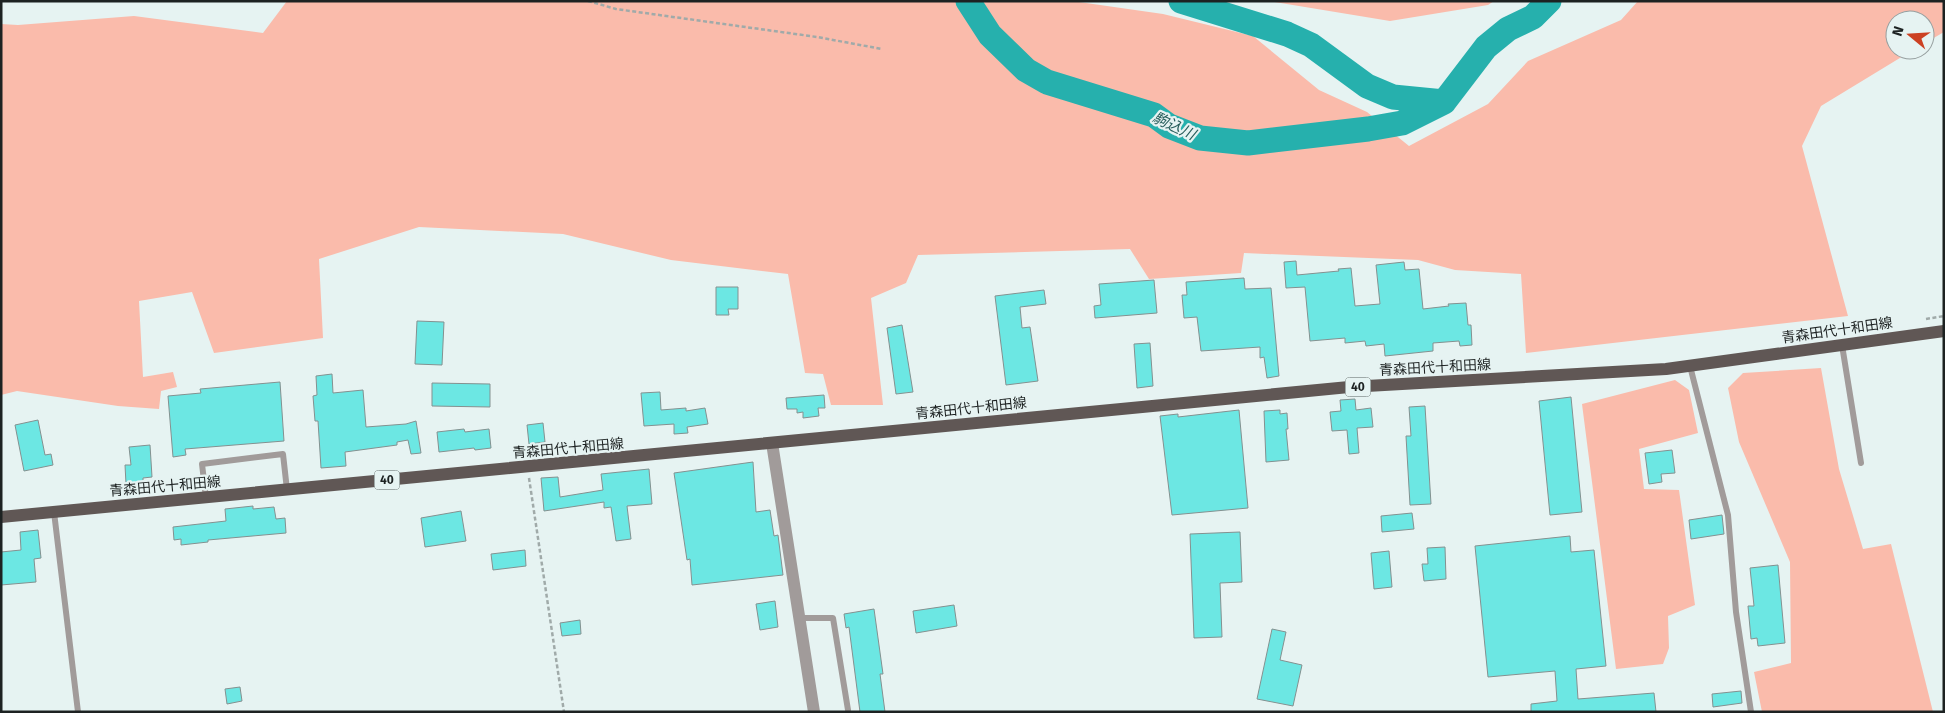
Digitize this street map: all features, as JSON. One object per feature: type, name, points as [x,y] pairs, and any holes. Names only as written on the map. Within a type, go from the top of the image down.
[{"type":"main road","name":"青森田代十和田線","points":[[1,517],[1349,387],[1666,369],[1944,331]]},
{"type":"street","points":[[772,443],[814,712]]},
{"type":"lane","points":[[1842,345],[1861,463]]},
{"type":"lane","points":[[1690,366],[1728,515],[1736,612],[1751,712]]},
{"type":"lane","points":[[206,498],[202,464],[283,454],[287,490]]},
{"type":"lane","points":[[54,512],[78,712]]},
{"type":"lane","points":[[800,618],[833,618],[848,710]]},
{"type":"path","points":[[588,1],[616,9],[818,37],[882,49]]},
{"type":"path","points":[[527,467],[564,712]]},
{"type":"shaded area","points":[[287,1],[1072,1],[1163,14],[1253,36],[1319,90],[1367,112],[1409,146],[1488,104],[1528,61],[1621,20],[1638,1],[1944,1],[1944,32],[1935,37],[1935,10],[1885,10],[1885,60],[1897,60],[1821,106],[1802,146],[1848,316],[1526,353],[1521,274],[1455,270],[1418,260],[1244,253],[1241,273],[1149,279],[1130,249],[918,255],[906,283],[871,298],[883,405],[831,405],[823,374],[805,373],[788,274],[671,260],[563,234],[419,227],[319,259],[323,338],[214,353],[192,292],[139,301],[143,377],[173,372],[177,387],[161,391],[159,409],[118,406],[17,391],[1,395],[1,24],[18,25],[134,16],[263,33]]},
{"type":"shaded area","points":[[1269,1],[1494,1],[1488,5],[1390,21]]},
{"type":"shaded area","points":[[1821,368],[1839,469],[1863,549],[1891,544],[1933,712],[1762,712],[1754,672],[1791,663],[1790,562],[1739,442],[1728,388],[1743,373]]},
{"type":"shaded area","points":[[1675,380],[1689,390],[1698,433],[1639,449],[1644,489],[1679,490],[1695,605],[1668,616],[1669,648],[1663,664],[1616,669],[1582,404]]},
{"type":"building","points":[[1296,261],[1297,275],[1351,268],[1355,306],[1380,304],[1376,265],[1404,262],[1405,270],[1419,269],[1423,309],[1466,303],[1468,325],[1471,325],[1472,345],[1460,346],[1459,341],[1433,343],[1433,351],[1385,356],[1384,344],[1366,346],[1365,341],[1345,343],[1345,338],[1310,341],[1305,287],[1286,288],[1284,262]]},
{"type":"building","points":[[1244,278],[1245,289],[1271,288],[1279,376],[1267,378],[1264,357],[1260,358],[1260,347],[1201,351],[1197,317],[1184,318],[1182,295],[1187,295],[1186,282]]},
{"type":"building","points":[[1154,280],[1157,313],[1095,318],[1094,306],[1101,305],[1099,284]]},
{"type":"building","points":[[716,287],[738,287],[738,309],[728,309],[729,315],[716,315]]},
{"type":"building","points":[[1044,290],[1046,304],[1020,307],[1022,328],[1030,327],[1038,381],[1006,385],[995,296]]},
{"type":"building","points":[[417,321],[444,322],[442,365],[415,364]]},
{"type":"building","points":[[902,325],[913,392],[896,394],[887,328]]},
{"type":"building","points":[[1150,343],[1153,386],[1137,388],[1134,344]]},
{"type":"building","points":[[332,374],[333,393],[363,390],[366,427],[406,424],[416,421],[421,453],[411,454],[408,440],[397,442],[397,445],[345,452],[346,466],[321,468],[318,421],[315,421],[313,396],[317,395],[316,376]]},
{"type":"building","points":[[280,382],[284,441],[185,449],[186,455],[173,457],[168,396],[201,393],[200,389]]},
{"type":"building","points":[[432,383],[490,384],[490,407],[432,406]]},
{"type":"building","points":[[660,392],[661,410],[686,408],[686,411],[705,408],[708,424],[687,427],[688,433],[674,434],[674,424],[644,426],[641,393]]},
{"type":"building","points":[[824,395],[825,408],[818,408],[819,416],[803,418],[803,412],[797,413],[797,409],[787,409],[786,398]]},
{"type":"building","points":[[1571,397],[1582,512],[1550,515],[1539,401]]},
{"type":"building","points":[[1355,399],[1356,410],[1371,408],[1373,427],[1357,428],[1359,453],[1349,454],[1347,430],[1332,431],[1330,412],[1341,411],[1340,400]]},
{"type":"building","points":[[1425,406],[1431,504],[1410,505],[1406,436],[1411,436],[1409,407]]},
{"type":"building","points":[[1239,410],[1248,508],[1172,515],[1160,416],[1178,414],[1178,417]]},
{"type":"building","points":[[1280,410],[1280,414],[1287,413],[1288,429],[1286,429],[1289,460],[1266,462],[1264,411]]},
{"type":"building","points":[[38,420],[45,455],[51,454],[53,465],[24,471],[15,425]]},
{"type":"building","points":[[543,423],[545,442],[529,444],[527,425]]},
{"type":"building","points":[[464,429],[465,432],[489,429],[491,448],[439,452],[437,432]]},
{"type":"building","points":[[150,445],[152,477],[143,478],[143,482],[126,484],[125,465],[131,465],[129,447]]},
{"type":"building","points":[[1672,450],[1675,473],[1661,474],[1662,482],[1649,484],[1645,453]]},
{"type":"building","points":[[753,462],[756,512],[770,510],[774,536],[778,535],[783,575],[692,585],[690,559],[687,560],[674,473]]},
{"type":"building","points":[[649,469],[652,504],[627,506],[631,539],[616,541],[611,507],[604,508],[604,502],[544,511],[541,478],[558,477],[560,497],[603,490],[601,474]]},
{"type":"building","points":[[253,506],[253,509],[274,507],[276,519],[285,518],[286,533],[208,540],[208,542],[181,545],[181,539],[174,540],[173,527],[226,521],[225,509]]},
{"type":"building","points":[[461,511],[466,541],[425,547],[421,518]]},
{"type":"building","points":[[1412,513],[1414,529],[1382,532],[1381,516]]},
{"type":"building","points":[[1722,515],[1724,534],[1691,539],[1689,520]]},
{"type":"building","points":[[38,530],[41,558],[34,559],[36,582],[1,585],[1,552],[21,550],[20,532]]},
{"type":"building","points":[[1240,532],[1242,582],[1220,583],[1222,637],[1194,638],[1190,534]]},
{"type":"building","points":[[1570,536],[1571,552],[1594,550],[1606,666],[1576,669],[1578,699],[1654,693],[1656,712],[1531,712],[1531,704],[1557,701],[1555,671],[1488,677],[1475,546]]},
{"type":"building","points":[[1445,547],[1446,579],[1424,581],[1422,564],[1428,564],[1427,548]]},
{"type":"building","points":[[525,550],[526,566],[493,570],[491,554]]},
{"type":"building","points":[[1389,551],[1392,587],[1374,589],[1371,553]]},
{"type":"building","points":[[1778,565],[1785,643],[1758,646],[1757,638],[1751,639],[1748,606],[1754,606],[1750,568]]},
{"type":"building","points":[[775,601],[778,627],[760,630],[756,604]]},
{"type":"building","points":[[954,605],[957,626],[916,633],[913,611]]},
{"type":"building","points":[[874,609],[883,674],[880,674],[885,712],[860,712],[849,627],[846,628],[844,614]]},
{"type":"building","points":[[580,620],[581,634],[562,636],[560,623]]},
{"type":"building","points":[[1272,629],[1286,632],[1280,660],[1302,665],[1293,706],[1257,699]]},
{"type":"building","points":[[240,687],[242,701],[227,704],[225,689]]},
{"type":"building","points":[[1741,691],[1742,703],[1713,707],[1712,694]]},
{"type":"waterway","name":"駒込川","points":[[968,1],[990,35],[1026,70],[1047,82],[1154,115],[1169,126],[1200,138],[1248,143],[1368,129],[1402,123],[1444,102],[1486,47],[1508,29],[1533,17],[1549,1]]},
{"type":"waterway","name":"駒込川","points":[[1181,1],[1287,34],[1311,45],[1367,86],[1393,97],[1444,102]]}]
